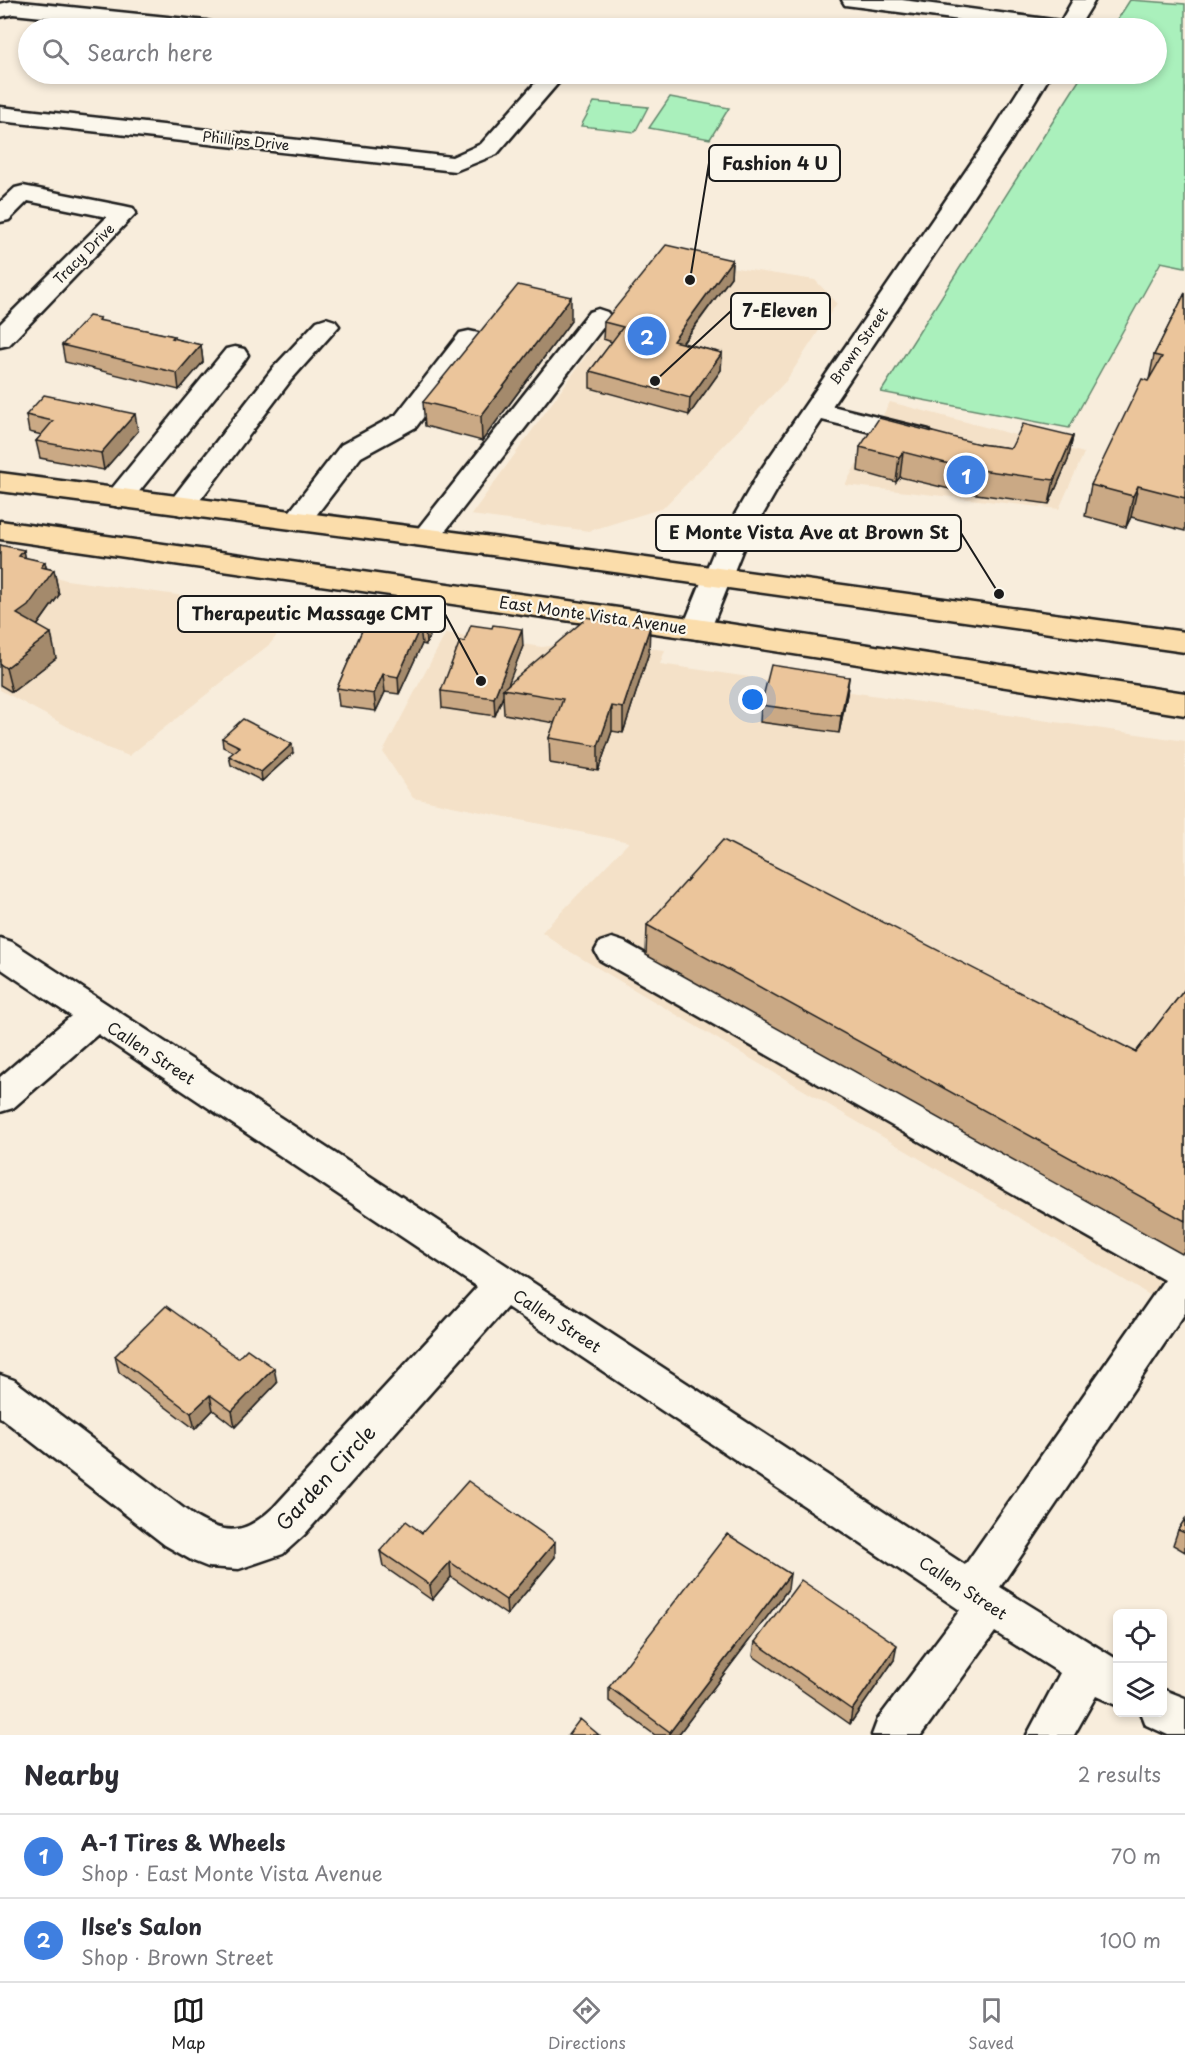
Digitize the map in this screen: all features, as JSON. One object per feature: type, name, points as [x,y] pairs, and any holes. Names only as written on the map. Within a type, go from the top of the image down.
[{"type":"main road","points":[[0,482],[426,537],[1185,642]]},
{"type":"main road","name":"East Monte Vista Avenue","points":[[0,530],[698,629],[1185,704]]},
{"type":"street","points":[[853,0],[991,18]]},
{"type":"street","points":[[1073,18],[1084,0]]},
{"type":"street","points":[[4,12],[80,18]]},
{"type":"street","name":"Phillips Drive","points":[[0,114],[455,164],[489,149],[546,84]]},
{"type":"street","name":"Brown Street","points":[[698,629],[728,551],[772,474],[1001,137],[1034,84]]},
{"type":"street","name":"Tracy Drive","points":[[0,215],[23,193],[124,213],[0,339]]},
{"type":"street","points":[[426,537],[598,317]]},
{"type":"street","points":[[181,506],[282,374],[326,326]]},
{"type":"street","points":[[297,521],[351,451],[406,421],[470,339]]},
{"type":"street","points":[[119,498],[235,355]]},
{"type":"street","points":[[815,410],[938,441]]},
{"type":"street","name":"Callen Street","points":[[0,951],[95,1016],[980,1599],[1103,1676]]},
{"type":"street","points":[[612,951],[1185,1273]]},
{"type":"street","points":[[0,1098],[95,1016]]},
{"type":"street","points":[[894,1735],[1185,1281]]},
{"type":"street","name":"Garden Circle","points":[[0,1393],[180,1531],[207,1547],[239,1549],[268,1540],[289,1521],[503,1285]]},
{"type":"street","points":[[1049,1735],[1103,1676]]},
{"type":"street","points":[[1167,1712],[1185,1719]]},
{"type":"shaded area","points":[[664,257],[815,280],[837,303],[786,381],[663,508],[589,531],[471,515],[596,342]]},
{"type":"shaded area","points":[[890,402],[1084,453],[1059,509],[845,485]]},
{"type":"shaded area","points":[[0,559],[66,580],[296,611],[270,644],[129,756],[107,748],[0,690]]},
{"type":"shaded area","points":[[446,633],[542,647],[587,641],[665,650],[660,664],[1185,741],[1185,1316],[564,948],[542,932],[629,842],[413,798],[383,752]]},
{"type":"green space","points":[[1130,0],[1185,4],[1185,267],[1161,262],[1069,428],[881,392],[1077,84],[1167,84],[1167,18],[1118,18]]},
{"type":"green space","points":[[670,97],[729,108],[710,139],[649,128]]},
{"type":"green space","points":[[594,102],[648,107],[635,132],[581,126]]},
{"type":"building","points":[[666,245],[732,260],[673,341],[722,353],[690,398],[590,371],[623,327],[604,322]]},
{"type":"building","points":[[518,285],[571,297],[481,416],[423,402]]},
{"type":"building","points":[[1185,293],[1185,498],[1138,486],[1133,496],[1091,485],[1142,379],[1148,381],[1162,357],[1154,355]]},
{"type":"building","points":[[89,316],[100,318],[98,320],[174,336],[172,338],[201,345],[177,373],[62,345]]},
{"type":"building","points":[[44,395],[135,414],[101,453],[36,441],[53,421],[26,415]]},
{"type":"building","points":[[879,418],[979,444],[1011,448],[1023,424],[1073,436],[1054,480],[965,468],[903,452],[899,457],[860,447]]},
{"type":"building","points":[[0,545],[24,550],[19,556],[45,562],[41,567],[54,570],[28,606],[17,614],[51,633],[6,668],[0,664]]},
{"type":"building","points":[[369,601],[431,610],[425,628],[420,627],[398,677],[383,674],[374,694],[337,688],[367,619],[361,618]]},
{"type":"building","points":[[585,617],[650,627],[623,708],[612,706],[598,746],[549,738],[563,699],[503,689]]},
{"type":"building","points":[[471,625],[522,629],[494,698],[441,691],[460,641],[464,642]]},
{"type":"building","points":[[771,665],[849,677],[841,716],[761,705]]},
{"type":"building","points":[[243,719],[292,744],[261,772],[229,756],[240,747],[222,738]]},
{"type":"building","points":[[723,840],[1136,1052],[1185,989],[1185,1221],[647,925]]},
{"type":"building","points":[[166,1306],[238,1358],[247,1349],[274,1368],[232,1411],[210,1395],[191,1413],[115,1356]]},
{"type":"building","points":[[468,1481],[555,1542],[506,1600],[450,1562],[430,1585],[380,1551],[406,1521],[422,1533]]},
{"type":"building","points":[[1185,1519],[1185,1533],[1178,1530]]},
{"type":"building","points":[[727,1534],[790,1574],[670,1732],[609,1687]]},
{"type":"building","points":[[801,1580],[897,1645],[852,1710],[755,1642]]},
{"type":"building","points":[[580,1719],[599,1735],[568,1735]]},
{"type":"place","name":"Fashion 4 U","points":[[690,280]]},
{"type":"place","name":"Ilse's Salon","points":[[647,336]]},
{"type":"place","name":"7-Eleven","points":[[655,381]]},
{"type":"place","name":"A-1 Tires & Wheels","points":[[966,475]]},
{"type":"place","name":"E Monte Vista Ave at Brown St","points":[[999,594]]},
{"type":"place","name":"Therapeutic Massage CMT","points":[[481,681]]}]
